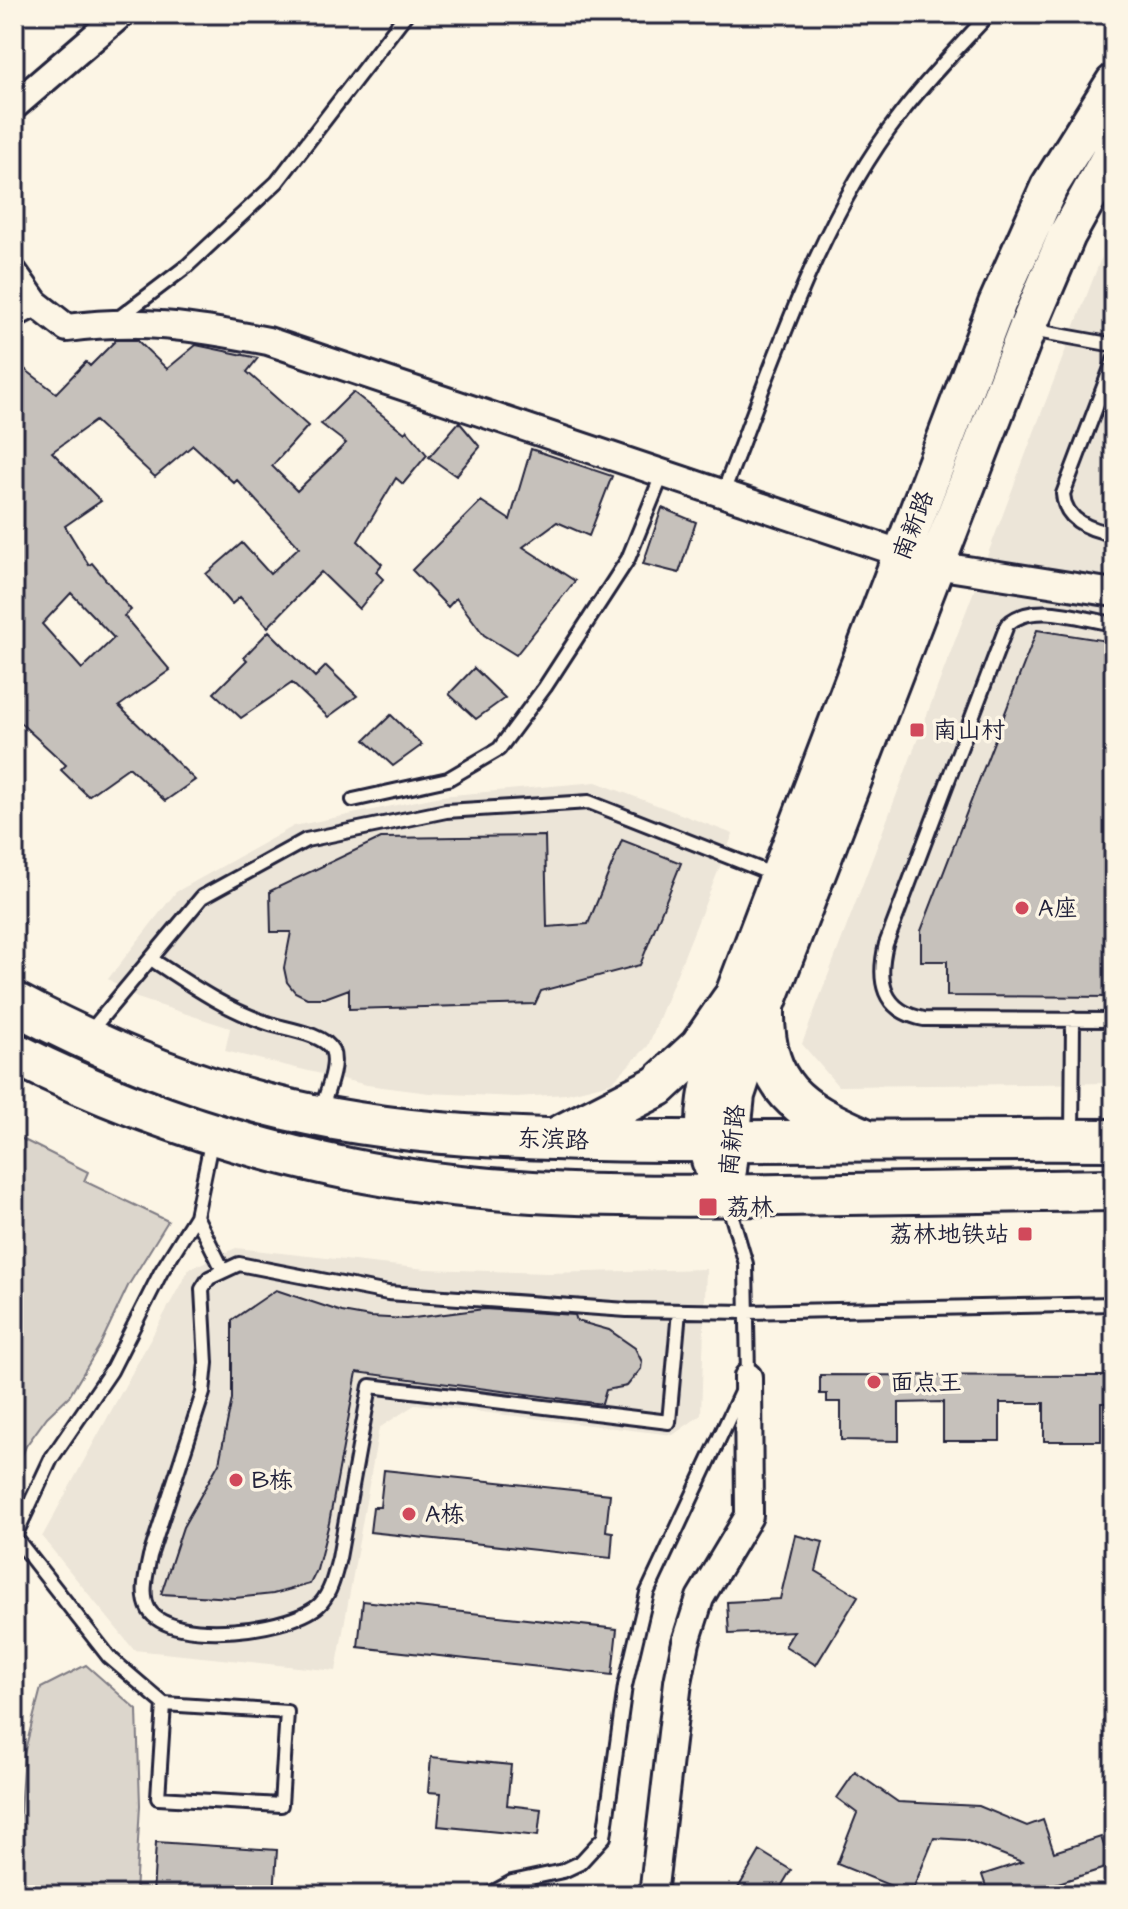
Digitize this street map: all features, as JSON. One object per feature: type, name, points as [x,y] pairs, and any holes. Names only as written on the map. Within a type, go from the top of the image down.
[{"type":"main road","name":"南新路","points":[[748,1006],[919,559],[1022,243],[1073,144],[1114,83]]},
{"type":"main road","name":"南新路","points":[[726,1196],[718,1141],[739,1081],[748,1006],[779,877],[919,559],[1027,329],[1067,235],[1114,150]]},
{"type":"main road","name":"东滨路","points":[[14,1003],[83,1040],[179,1078],[268,1105],[454,1133],[549,1141],[1114,1140]]},
{"type":"main road","points":[[549,1141],[658,1086],[748,1006],[767,1056],[789,1094],[841,1129],[871,1142]]},
{"type":"main road","points":[[14,1053],[149,1114],[213,1135],[351,1170],[424,1181],[551,1192],[726,1196],[1114,1190]]},
{"type":"street","points":[[14,106],[121,14]]},
{"type":"street","points":[[14,273],[24,308],[67,328],[114,322],[175,323],[268,341],[919,559],[1114,593]]},
{"type":"street","points":[[653,1895],[686,1642],[700,1598],[749,1516],[748,1377]]},
{"type":"lane","points":[[114,322],[187,266],[277,182],[406,14]]},
{"type":"lane","points":[[722,495],[791,319],[840,211],[899,116],[989,14]]},
{"type":"lane","points":[[1027,329],[1114,345]]},
{"type":"lane","points":[[1114,360],[1063,494],[1067,510],[1082,524],[1114,534]]},
{"type":"lane","points":[[353,800],[448,779],[499,749],[545,687],[628,559],[662,475]]},
{"type":"lane","points":[[1114,624],[1038,612],[1025,613],[1007,625],[886,944],[882,971],[884,993],[889,1002],[910,1017],[1114,1020]]},
{"type":"lane","points":[[83,1040],[202,897],[306,840],[446,811],[589,802],[779,877]]},
{"type":"lane","points":[[151,959],[211,1000],[256,1020],[323,1041],[332,1049],[333,1062],[320,1114]]},
{"type":"lane","points":[[1072,1140],[1073,1019]]},
{"type":"lane","points":[[164,1704],[158,1798],[281,1805],[287,1712],[164,1704],[94,1641],[14,1537],[51,1459],[111,1371],[161,1272],[196,1216],[213,1135]]},
{"type":"lane","points":[[488,1895],[512,1882],[572,1867],[595,1851],[604,1837],[625,1686],[647,1593],[748,1377],[743,1248],[726,1196]]},
{"type":"lane","points":[[196,1216],[223,1270]]},
{"type":"lane","points":[[679,1311],[669,1422],[370,1386],[339,1558],[333,1581],[321,1603],[304,1616],[283,1623],[222,1632],[184,1629],[159,1620],[149,1610],[145,1580],[203,1393],[206,1363],[202,1289],[209,1278],[223,1270],[246,1263],[305,1279],[388,1293],[531,1305],[679,1311],[1114,1304]]},
{"type":"shaded area","points":[[1114,234],[1114,1083],[838,1086],[802,1044],[1044,406],[1100,261]]},
{"type":"shaded area","points":[[596,782],[733,834],[648,1046],[611,1083],[566,1094],[516,1097],[429,1093],[367,1085],[225,1051],[230,1028],[137,998],[108,979],[176,892],[294,826],[441,796]]},
{"type":"shaded area","points":[[14,1135],[88,1172],[84,1181],[168,1221],[128,1286],[100,1345],[70,1395],[47,1417],[26,1446],[14,1474]]},
{"type":"shaded area","points":[[236,1248],[426,1269],[548,1273],[706,1269],[701,1415],[673,1435],[416,1404],[379,1428],[336,1671],[134,1650],[42,1537],[189,1269]]},
{"type":"shaded area","points":[[86,1665],[137,1710],[140,1805],[135,1895],[14,1895],[24,1754],[41,1688]]},
{"type":"building","points":[[116,340],[137,340],[167,369],[196,345],[258,358],[247,372],[308,426],[272,466],[297,491],[346,443],[321,424],[353,392],[405,433],[407,430],[427,455],[403,484],[396,478],[358,541],[382,564],[376,572],[383,579],[359,609],[321,572],[268,627],[240,597],[232,604],[206,574],[242,543],[270,574],[299,547],[237,480],[234,483],[193,445],[155,477],[95,421],[52,452],[101,501],[65,526],[89,565],[92,563],[131,610],[124,616],[170,670],[119,706],[195,780],[165,801],[129,767],[88,796],[61,770],[66,765],[14,717],[14,361],[56,393],[86,362],[90,366]],"holes":[[[71,593],[114,638],[82,669],[42,624]]]},
{"type":"building","points":[[459,422],[480,447],[456,476],[429,457]]},
{"type":"building","points":[[531,449],[612,476],[589,536],[557,522],[523,547],[575,581],[516,655],[484,635],[456,598],[448,607],[412,570],[481,501],[510,520]]},
{"type":"building","points":[[662,508],[696,522],[679,573],[643,564]]},
{"type":"building","points":[[1037,630],[1114,642],[1114,997],[947,996],[947,961],[921,961],[921,931]]},
{"type":"building","points":[[269,631],[315,677],[326,666],[357,696],[328,717],[292,683],[241,718],[214,693],[247,660],[244,657]]},
{"type":"building","points":[[474,668],[505,698],[476,719],[449,694]]},
{"type":"building","points":[[391,715],[422,745],[393,766],[365,740]]},
{"type":"building","points":[[545,836],[547,927],[588,924],[622,840],[681,863],[640,965],[541,991],[535,1004],[349,1009],[349,989],[325,998],[307,998],[295,992],[287,982],[284,968],[291,932],[271,932],[270,891],[381,838]]},
{"type":"building","points":[[276,1290],[342,1312],[370,1317],[406,1319],[484,1309],[575,1315],[577,1321],[609,1330],[635,1348],[642,1362],[641,1369],[627,1386],[606,1390],[602,1404],[357,1372],[329,1523],[317,1570],[310,1584],[273,1594],[235,1598],[161,1594],[183,1527],[219,1463],[232,1399],[232,1320]]},
{"type":"building","points":[[820,1375],[1114,1376],[1114,1403],[1101,1403],[1101,1441],[1044,1441],[1044,1403],[1000,1403],[1000,1441],[943,1441],[943,1402],[899,1403],[899,1441],[841,1440],[841,1402],[827,1402],[827,1394],[820,1394]]},
{"type":"building","name":"A栋","points":[[384,1470],[610,1494],[606,1531],[613,1532],[611,1558],[370,1532],[373,1507],[380,1507]]},
{"type":"building","points":[[795,1535],[823,1542],[816,1571],[858,1596],[816,1665],[785,1646],[794,1631],[729,1634],[727,1602],[780,1599]]},
{"type":"building","points":[[363,1601],[617,1629],[612,1675],[358,1647]]},
{"type":"building","points":[[431,1757],[511,1765],[507,1805],[541,1809],[538,1836],[438,1826],[441,1793],[428,1792]]},
{"type":"building","points":[[855,1772],[898,1802],[979,1806],[1027,1826],[1043,1820],[1054,1852],[1101,1837],[1111,1866],[1021,1895],[989,1895],[982,1875],[1022,1862],[965,1840],[934,1838],[911,1894],[837,1864],[857,1813],[837,1798]]},
{"type":"building","points":[[156,1842],[277,1850],[274,1895],[153,1895]]},
{"type":"building","points":[[760,1851],[791,1870],[776,1895],[734,1895]]},
{"type":"place","name":"南山村","points":[[917,730]]},
{"type":"place","name":"A座","points":[[1022,908]]},
{"type":"place","name":"荔林","points":[[708,1207]]},
{"type":"place","name":"荔林地铁站","points":[[1025,1234]]},
{"type":"place","name":"面点王","points":[[874,1382]]},
{"type":"place","name":"B栋","points":[[236,1480]]},
{"type":"place","name":"A栋","points":[[409,1514]]}]
